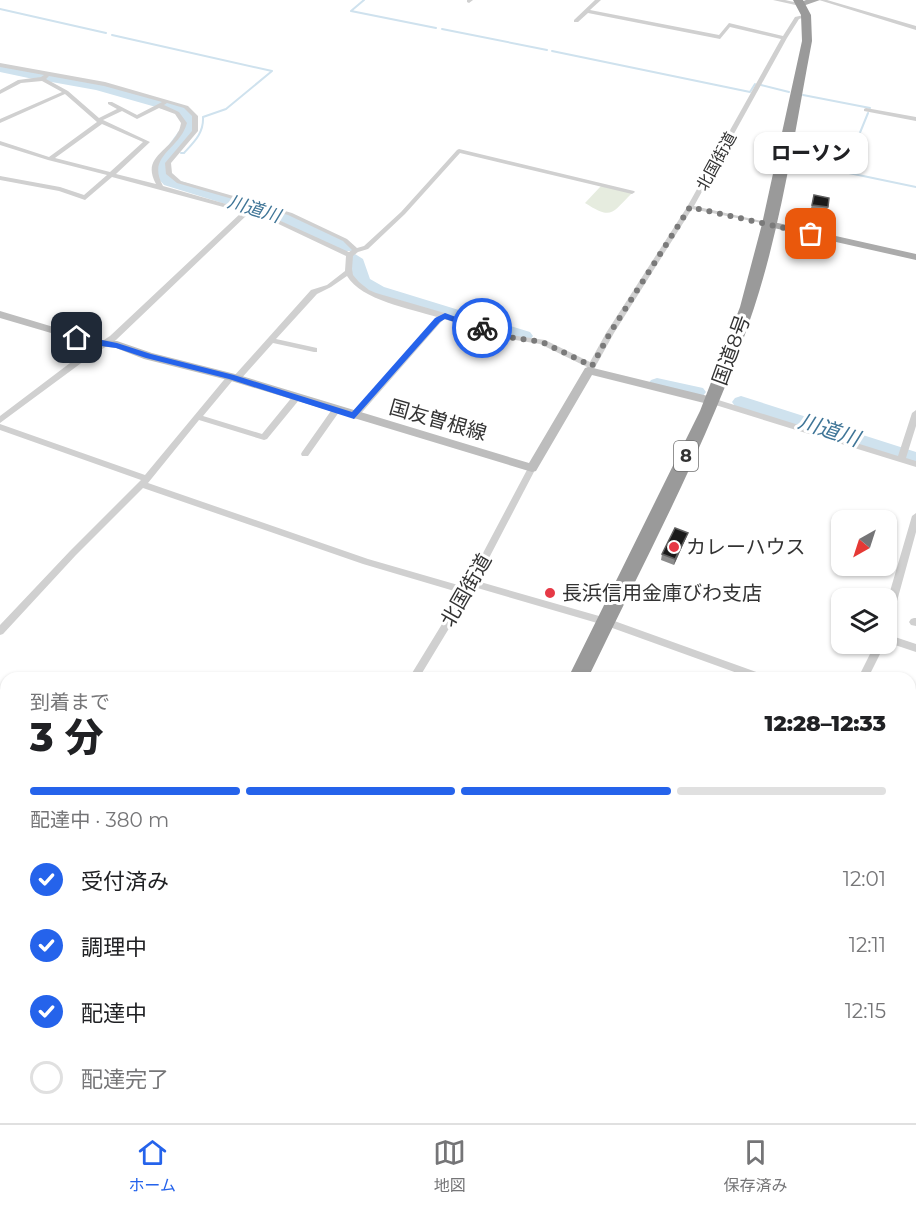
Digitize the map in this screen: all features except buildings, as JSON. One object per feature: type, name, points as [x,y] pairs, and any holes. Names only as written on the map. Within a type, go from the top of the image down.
[{"type":"highway","name":"国道8号","points":[[581,672],[712,401],[747,307],[769,225],[807,41],[801,6]]},
{"type":"main road","points":[[801,6],[816,0]]},
{"type":"main road","points":[[769,225],[916,257]]},
{"type":"main road","name":"国友曽根線","points":[[0,314],[234,378],[336,411],[532,468]]},
{"type":"main road","points":[[532,468],[591,369],[712,401]]},
{"type":"street","points":[[576,21],[598,0]]},
{"type":"street","points":[[776,0],[801,6]]},
{"type":"street","points":[[822,0],[916,28]]},
{"type":"street","name":"北国街道","points":[[591,369],[610,333],[690,207],[797,18],[801,6]]},
{"type":"street","points":[[586,11],[720,37],[729,25],[784,38]]},
{"type":"street","points":[[0,65],[46,77],[105,84],[164,103],[186,107],[196,120],[195,131],[168,163],[169,174],[175,179],[290,214],[345,240],[353,253],[348,272],[329,286],[314,292],[272,340],[198,417],[145,481],[0,631]]},
{"type":"street","points":[[0,92],[22,80],[46,77],[100,121],[147,142],[85,198],[60,189],[0,178]]},
{"type":"street","points":[[0,121],[66,92]]},
{"type":"street","points":[[110,103],[137,117],[164,103]]},
{"type":"street","points":[[161,187],[154,176],[155,163],[182,132],[184,123],[177,113],[164,103]]},
{"type":"street","points":[[50,159],[100,121],[122,110]]},
{"type":"street","points":[[866,110],[916,119]]},
{"type":"street","points":[[0,143],[50,159],[247,211],[282,222],[353,253],[366,248],[403,213],[459,151],[632,192]]},
{"type":"street","points":[[690,207],[769,225]]},
{"type":"street","points":[[0,420],[81,359],[106,344],[247,211]]},
{"type":"street","points":[[348,272],[356,285],[373,295],[508,337],[542,342],[591,369]]},
{"type":"street","points":[[354,416],[438,320],[445,316]]},
{"type":"street","points":[[272,340],[314,350]]},
{"type":"street","points":[[198,417],[264,437],[296,398]]},
{"type":"street","points":[[712,401],[903,456],[916,464]]},
{"type":"street","points":[[305,454],[336,411]]},
{"type":"street","points":[[903,456],[916,413]]},
{"type":"street","points":[[0,427],[366,562],[606,622],[745,672]]},
{"type":"street","name":"北国街道","points":[[418,672],[469,587],[532,468]]},
{"type":"street","points":[[896,588],[916,516]]},
{"type":"street","points":[[897,642],[916,648]]},
{"type":"street","points":[[866,672],[875,654]]},
{"type":"shaded area","points":[[601,186],[632,193],[615,210],[601,212],[585,203]]},
{"type":"waterway","points":[[364,0],[351,11],[436,28]]},
{"type":"waterway","points":[[0,9],[106,33]]},
{"type":"waterway","points":[[442,29],[547,50]]},
{"type":"waterway","points":[[112,35],[272,71],[226,109],[203,117],[198,137],[184,153],[181,153]]},
{"type":"waterway","points":[[552,51],[750,92],[755,84]]},
{"type":"waterway","points":[[0,68],[38,76]]},
{"type":"waterway","name":"川道川","points":[[51,78],[98,86],[182,110],[191,124],[183,138],[161,165],[163,176],[169,182],[285,218],[347,248]]},
{"type":"waterway","points":[[761,85],[789,92]]},
{"type":"waterway","points":[[803,95],[870,108]]},
{"type":"waterway","points":[[868,113],[844,172],[916,187]]},
{"type":"waterway","name":"川道川","points":[[355,259],[361,279],[378,291],[524,336]]},
{"type":"waterway","name":"川道川","points":[[657,384],[697,392]]},
{"type":"waterway","name":"川道川","points":[[741,402],[916,459]]},
{"type":"way so far","points":[[482,328],[508,337],[542,342],[592,366],[610,333],[690,207],[811,234]]},
{"type":"place","name":"ローソン","points":[[811,234]]},
{"type":"place","name":"カレーハウス","points":[[674,547]]},
{"type":"place","name":"長浜信用金庫びわ支店","points":[[550,593]]},
{"type":"route","points":[[77,338],[117,345],[148,356],[231,377],[354,416],[438,320],[445,316],[482,328]]}]
